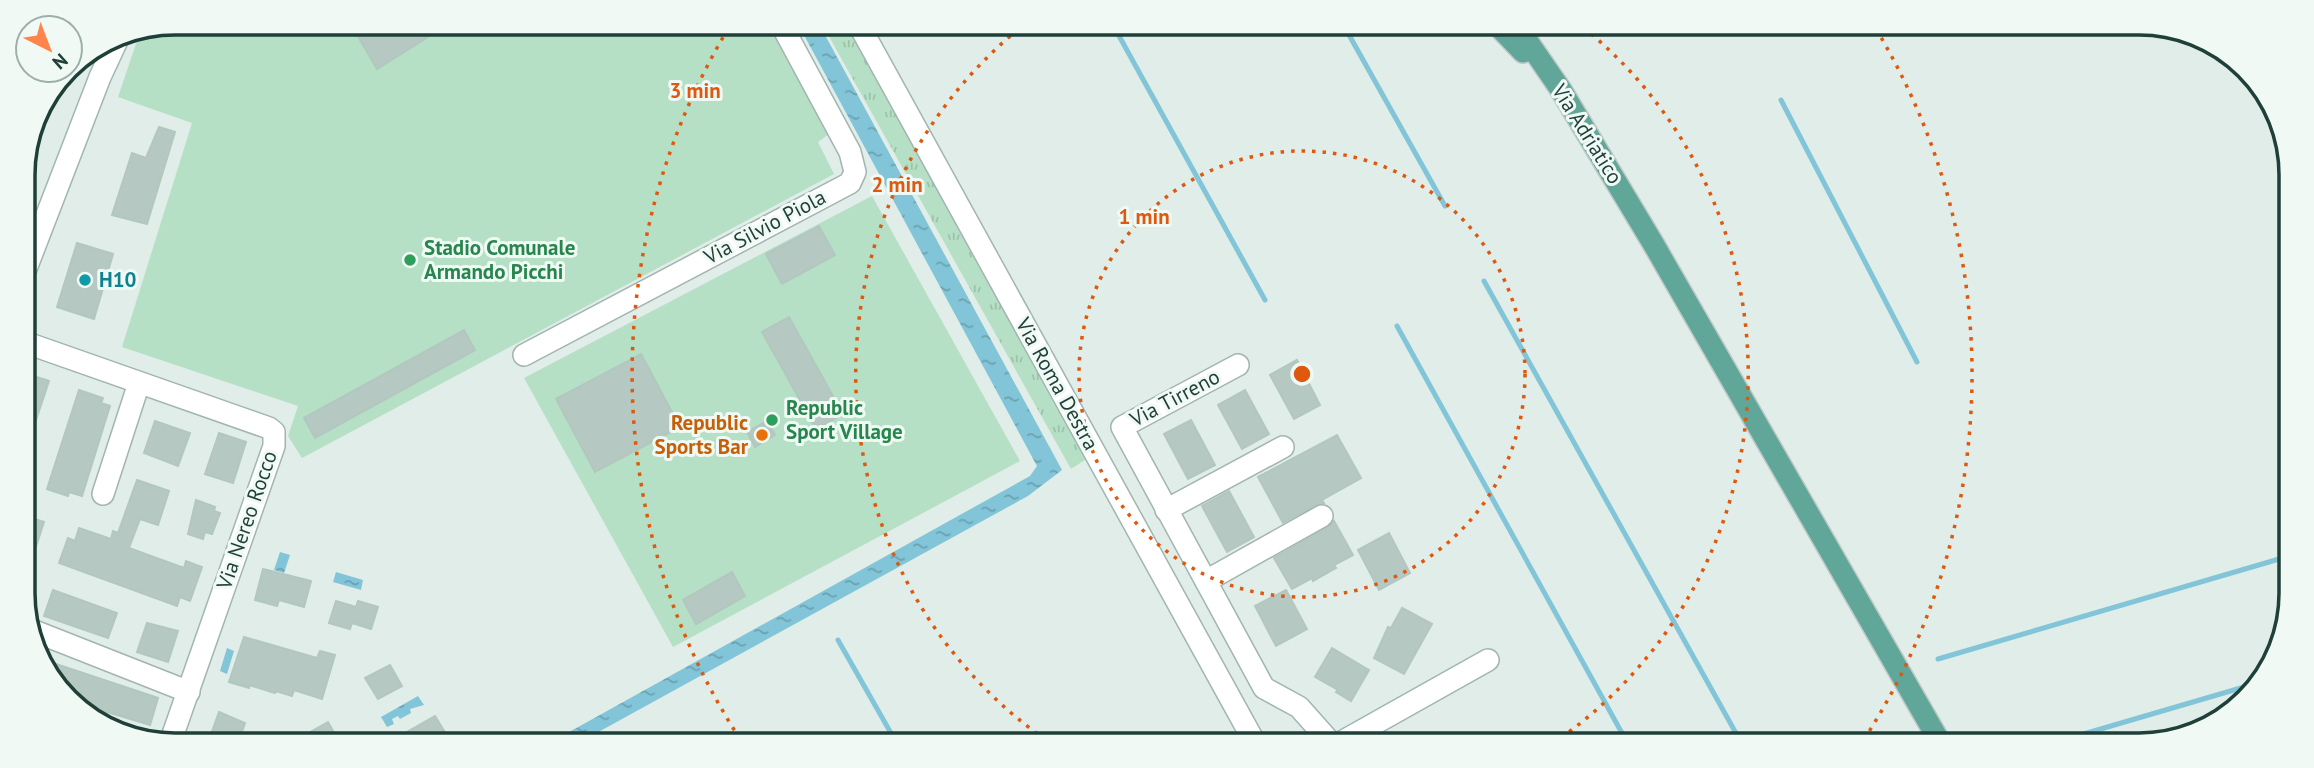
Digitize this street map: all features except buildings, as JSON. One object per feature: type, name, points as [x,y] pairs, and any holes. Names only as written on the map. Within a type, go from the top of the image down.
[{"type":"main road","points":[[1507,35],[1561,90]]},
{"type":"main road","name":"Via Adriatico","points":[[1523,35],[1561,90],[1654,245],[1935,733]]},
{"type":"street","name":"Via Silvio Piola","points":[[524,355],[850,183],[855,172],[850,152],[787,35]]},
{"type":"street","name":"Via Roma Destra","points":[[865,35],[1249,733]]},
{"type":"street","points":[[35,245],[113,49]]},
{"type":"street","name":"Via Nereo Rocco","points":[[35,346],[274,432],[274,446],[174,733]]},
{"type":"street","name":"Via Tirreno","points":[[1238,365],[1122,426],[1264,688],[1299,707],[1322,733]]},
{"type":"street","points":[[103,494],[139,383]]},
{"type":"street","points":[[1166,510],[1283,447]]},
{"type":"street","points":[[1206,582],[1322,516]]},
{"type":"street","points":[[41,634],[189,692]]},
{"type":"street","points":[[1358,733],[1488,660]]},
{"type":"green space","name":"Stadio Comunale Armando Picchi","points":[[165,35],[782,35],[833,131],[818,142],[834,174],[302,458],[288,436],[298,406],[122,347],[192,123],[118,97],[137,40]]},
{"type":"green space","points":[[828,35],[855,35],[1091,456],[1071,469]]},
{"type":"green space","name":"Republic Sport Village","points":[[872,196],[1020,461],[673,647],[524,378]]},
{"type":"water","points":[[804,35],[825,35],[1062,470],[1028,496],[597,733],[567,733],[1030,476],[1037,466]]},
{"type":"water","points":[[280,552],[290,555],[284,573],[274,570]]},
{"type":"water","points":[[336,572],[363,580],[361,590],[333,582]]},
{"type":"water","points":[[227,648],[234,651],[227,674],[220,671]]},
{"type":"water","points":[[418,696],[424,705],[410,709],[411,713],[400,719],[398,716],[392,719],[394,724],[387,727],[381,717]]},
{"type":"waterway","points":[[1119,35],[1265,300]]},
{"type":"waterway","points":[[1349,35],[1445,206]]},
{"type":"waterway","points":[[1781,100],[1917,362]]},
{"type":"waterway","points":[[1484,281],[1736,733]]},
{"type":"waterway","points":[[1397,326],[1622,733]]},
{"type":"waterway","points":[[1938,659],[2279,559]]},
{"type":"waterway","points":[[838,640],[891,733]]},
{"type":"waterway","points":[[2087,733],[2241,688]]},
{"type":"place","name":"Stadio Comunale Armando Picchi","points":[[410,260]]},
{"type":"place","name":"H10","points":[[85,280]]},
{"type":"place","name":"Republic Sport Village","points":[[772,420]]},
{"type":"place","name":"Republic Sports Bar","points":[[762,435]]}]
